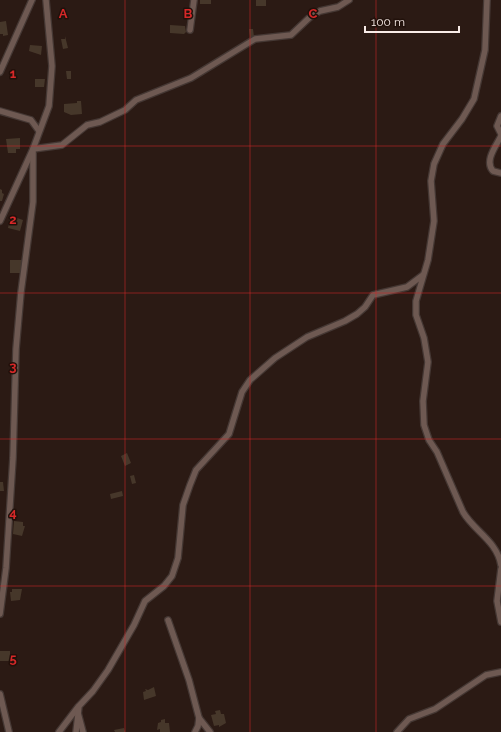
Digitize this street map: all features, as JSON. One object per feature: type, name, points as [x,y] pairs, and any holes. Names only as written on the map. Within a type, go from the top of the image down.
[{"type":"street","points":[[0,72],[32,0]]},
{"type":"street","points":[[0,221],[33,149],[48,111],[52,66],[46,0]]},
{"type":"street","points":[[190,30],[194,0]]},
{"type":"street","points":[[33,149],[62,145],[87,125],[100,122],[125,110],[136,100],[191,78],[255,39],[290,35],[309,18],[320,11],[338,7],[349,0]]},
{"type":"street","points":[[487,0],[485,50],[474,99],[462,119],[443,144],[434,164],[431,181],[434,221],[428,260],[416,301],[416,309],[428,355],[423,401],[426,432],[442,463],[463,512],[494,546],[500,558],[501,565]]},
{"type":"street","points":[[0,111],[31,120],[39,131]]},
{"type":"street","points":[[501,116],[497,126],[501,135],[491,154],[490,163],[493,171],[501,173]]},
{"type":"street","points":[[0,614],[6,568],[20,300],[32,202],[33,149]]},
{"type":"street","points":[[59,732],[79,706],[93,691],[108,670],[134,625],[145,601],[164,586],[172,576],[178,558],[183,505],[190,485],[196,470],[229,434],[242,392],[250,380],[275,358],[307,338],[345,321],[356,314],[365,307],[373,295],[407,287],[423,275]]},
{"type":"street","points":[[501,569],[497,601],[501,622]]},
{"type":"street","points":[[168,620],[189,680],[199,718],[198,726],[195,732]]},
{"type":"street","points":[[398,732],[409,719],[435,709],[486,675],[501,672]]},
{"type":"street","points":[[0,694],[8,732]]},
{"type":"street","points":[[76,732],[79,706]]},
{"type":"street","points":[[78,713],[84,732]]},
{"type":"street","points":[[199,718],[210,732]]},
{"type":"building","points":[[200,0],[211,0],[211,4],[200,4]]},
{"type":"building","points":[[256,0],[266,0],[266,6],[256,6]]},
{"type":"building","points":[[6,21],[8,35],[3,36],[3,34],[0,34],[0,22]]},
{"type":"building","points":[[170,25],[185,26],[186,32],[184,34],[170,33]]},
{"type":"building","points":[[249,29],[253,29],[254,37],[250,38]]},
{"type":"building","points":[[65,36],[68,48],[63,49],[61,39],[65,39]]},
{"type":"building","points":[[30,45],[42,46],[41,55],[29,51]]},
{"type":"building","points":[[66,71],[71,71],[71,79],[67,79]]},
{"type":"building","points":[[35,79],[45,79],[44,87],[35,87]]},
{"type":"building","points":[[77,101],[81,101],[82,114],[71,115],[64,112],[64,104],[77,103]]},
{"type":"building","points":[[20,138],[20,149],[16,149],[16,153],[8,153],[6,139]]},
{"type":"building","points":[[0,189],[4,194],[2,201],[0,201]]},
{"type":"building","points":[[14,217],[23,220],[20,231],[8,228],[10,218],[13,219]]},
{"type":"building","points":[[10,260],[22,260],[22,273],[10,273]]},
{"type":"building","points":[[127,453],[131,463],[125,466],[121,456]]},
{"type":"building","points":[[134,475],[136,483],[132,484],[130,476]]},
{"type":"building","points":[[0,482],[3,482],[4,491],[0,491]]},
{"type":"building","points":[[122,491],[123,496],[111,499],[110,494]]},
{"type":"building","points":[[14,521],[23,522],[23,526],[25,526],[22,536],[13,534]]},
{"type":"building","points":[[12,589],[22,589],[20,600],[11,601],[10,592],[12,592]]},
{"type":"building","points":[[0,651],[10,651],[10,661],[0,661]]},
{"type":"building","points":[[154,687],[156,696],[144,700],[143,692],[146,691],[145,689],[148,690]]},
{"type":"building","points":[[220,710],[221,714],[224,714],[226,723],[219,727],[219,725],[214,726],[211,715],[216,714],[215,711]]},
{"type":"building","points":[[165,719],[165,723],[169,723],[170,732],[160,732],[160,729],[157,730],[158,723]]},
{"type":"building","points":[[124,728],[125,732],[115,732],[114,730]]}]
